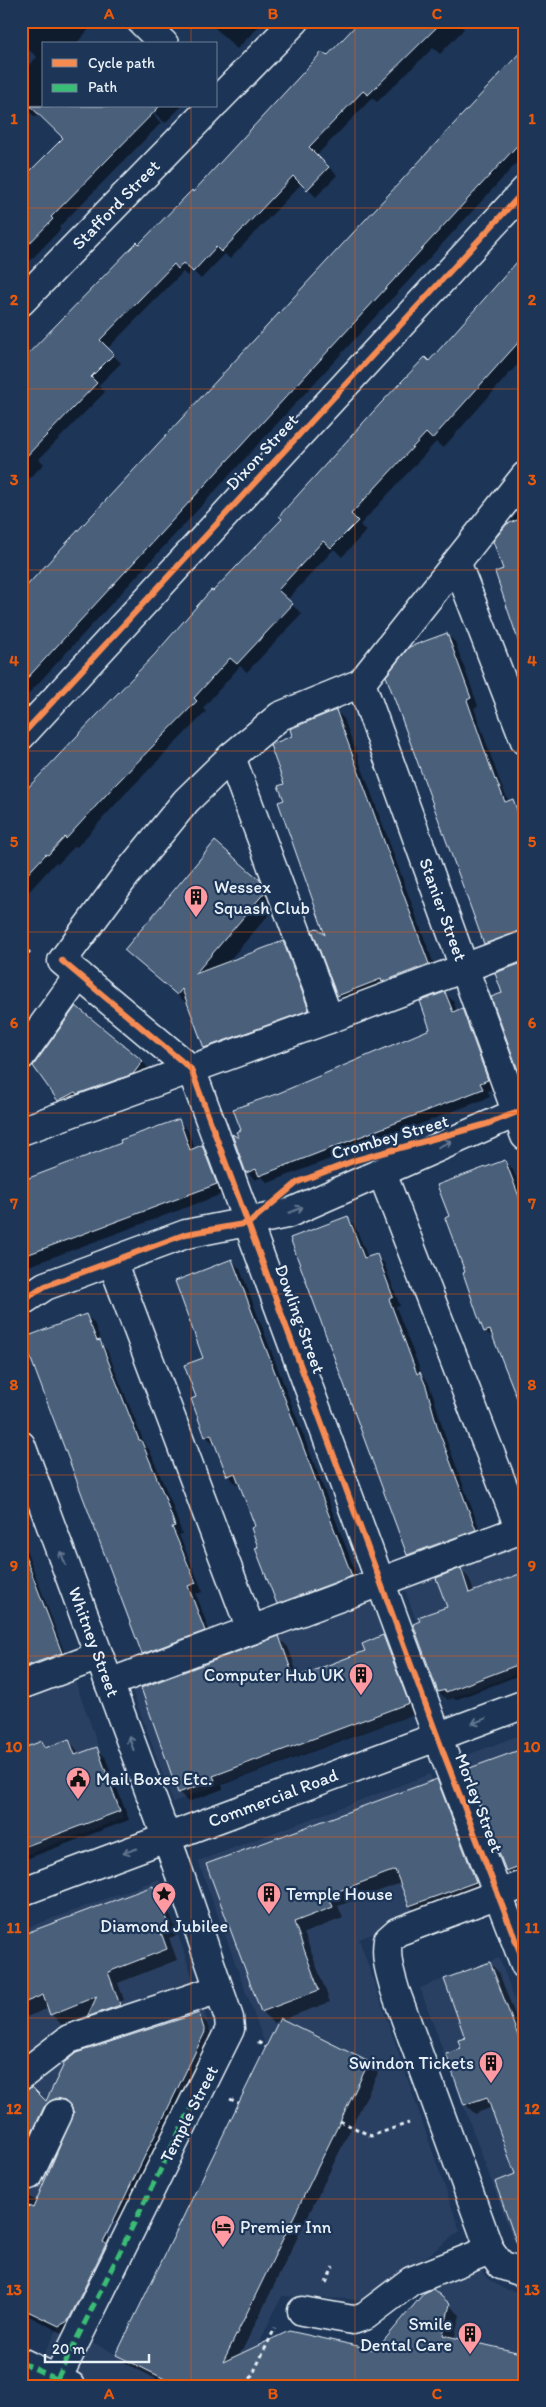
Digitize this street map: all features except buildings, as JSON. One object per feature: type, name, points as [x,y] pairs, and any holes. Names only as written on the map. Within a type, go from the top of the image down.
[{"type":"street","points":[[141,21],[162,42]]},
{"type":"street","name":"Stafford Street","points":[[218,99],[295,21]]},
{"type":"street","name":"Stafford Street","points":[[21,302],[209,108]]},
{"type":"street","name":"Dixon Street","points":[[21,736],[525,190]]},
{"type":"street","points":[[21,1056],[126,875],[180,809],[231,757],[280,716],[361,683],[525,476]]},
{"type":"street","points":[[457,564],[525,740]]},
{"type":"street","name":"Stanier Street","points":[[361,683],[463,969],[522,1119]]},
{"type":"street","points":[[231,757],[329,1019]]},
{"type":"street","points":[[21,1131],[329,1019],[525,945]]},
{"type":"street","name":"Dowling Street","points":[[71,968],[191,1069],[438,1737]]},
{"type":"street","name":"Crombey Street","points":[[22,1301],[45,1286],[186,1234],[287,1214],[382,1173],[522,1119]]},
{"type":"street","points":[[109,1683],[522,1529],[382,1173]]},
{"type":"street","points":[[112,1261],[251,1630]]},
{"type":"street","name":"Whitney Street","points":[[21,1445],[26,1475],[99,1656],[166,1838]]},
{"type":"street","points":[[21,1685],[99,1656]]},
{"type":"street","name":"Commercial Road","points":[[21,1892],[525,1704]]},
{"type":"street","name":"Morley Street","points":[[438,1737],[525,1964]]},
{"type":"street","name":"Temple Street","points":[[64,2382],[194,2102],[230,2029],[229,2018],[220,1989],[166,1838]]},
{"type":"street","points":[[525,1884],[397,1932],[388,1940],[386,1953],[388,1967],[438,2112],[490,2250],[500,2265],[525,2273]]},
{"type":"street","points":[[21,2076],[69,2039],[220,1989]]},
{"type":"street","points":[[29,2158],[58,2114]]},
{"type":"street","points":[[302,2311],[353,2320],[364,2316],[411,2280],[490,2250]]},
{"type":"street","points":[[21,2362],[64,2382]]},
{"type":"path","points":[[340,2120],[371,2136],[438,2112]]},
{"type":"path","points":[[323,2288],[333,2268]]},
{"type":"shaded area","points":[[525,1539],[525,1671],[445,1701],[403,1584]]},
{"type":"shaded area","points":[[372,1593],[416,1713],[173,1802],[129,1682]]},
{"type":"shaded area","points":[[73,1675],[124,1818],[21,1857],[21,1694]]},
{"type":"shaded area","points":[[525,1733],[525,1878],[503,1886],[454,1760]]},
{"type":"shaded area","points":[[430,1774],[476,1895],[359,1939],[460,2231],[370,2300],[282,2296],[238,2386],[21,2386],[36,2368],[59,2327],[21,2308],[21,1930],[159,1879],[211,2032],[209,2042],[184,2097],[176,2092],[149,2146],[103,2242],[107,2244],[69,2321],[59,2326],[116,2354],[266,2047],[198,1861]]},
{"type":"shaded area","points":[[499,1958],[525,2027],[525,2238],[514,2242],[420,1988]]},
{"type":"shaded area","points":[[479,2267],[488,2279],[504,2289],[525,2294],[525,2386],[385,2352],[390,2334],[430,2286]]},
{"type":"marked path","points":[[57,2379],[194,2102]]},
{"type":"marked path","points":[[21,2362],[71,2386]]},
{"type":"cycle path","points":[[21,736],[525,190]]},
{"type":"cycle path","points":[[62,961],[191,1069],[445,1757],[525,1965]]},
{"type":"cycle path","points":[[21,1302],[45,1286],[186,1234],[249,1223],[298,1182],[356,1160],[487,1124],[525,1109]]},
{"type":"place","name":"Wessex Squash Club","points":[[196,918]]},
{"type":"place","name":"Computer Hub UK","points":[[361,1696]]},
{"type":"place","name":"Mail Boxes Etc.","points":[[78,1800]]},
{"type":"place","name":"Diamond Jubilee","points":[[164,1915]]},
{"type":"place","name":"Temple House","points":[[269,1915]]},
{"type":"place","name":"Swindon Tickets","points":[[491,2084]]},
{"type":"place","name":"Premier Inn","points":[[223,2248]]},
{"type":"place","name":"Smile Dental Care","points":[[470,2355]]}]
